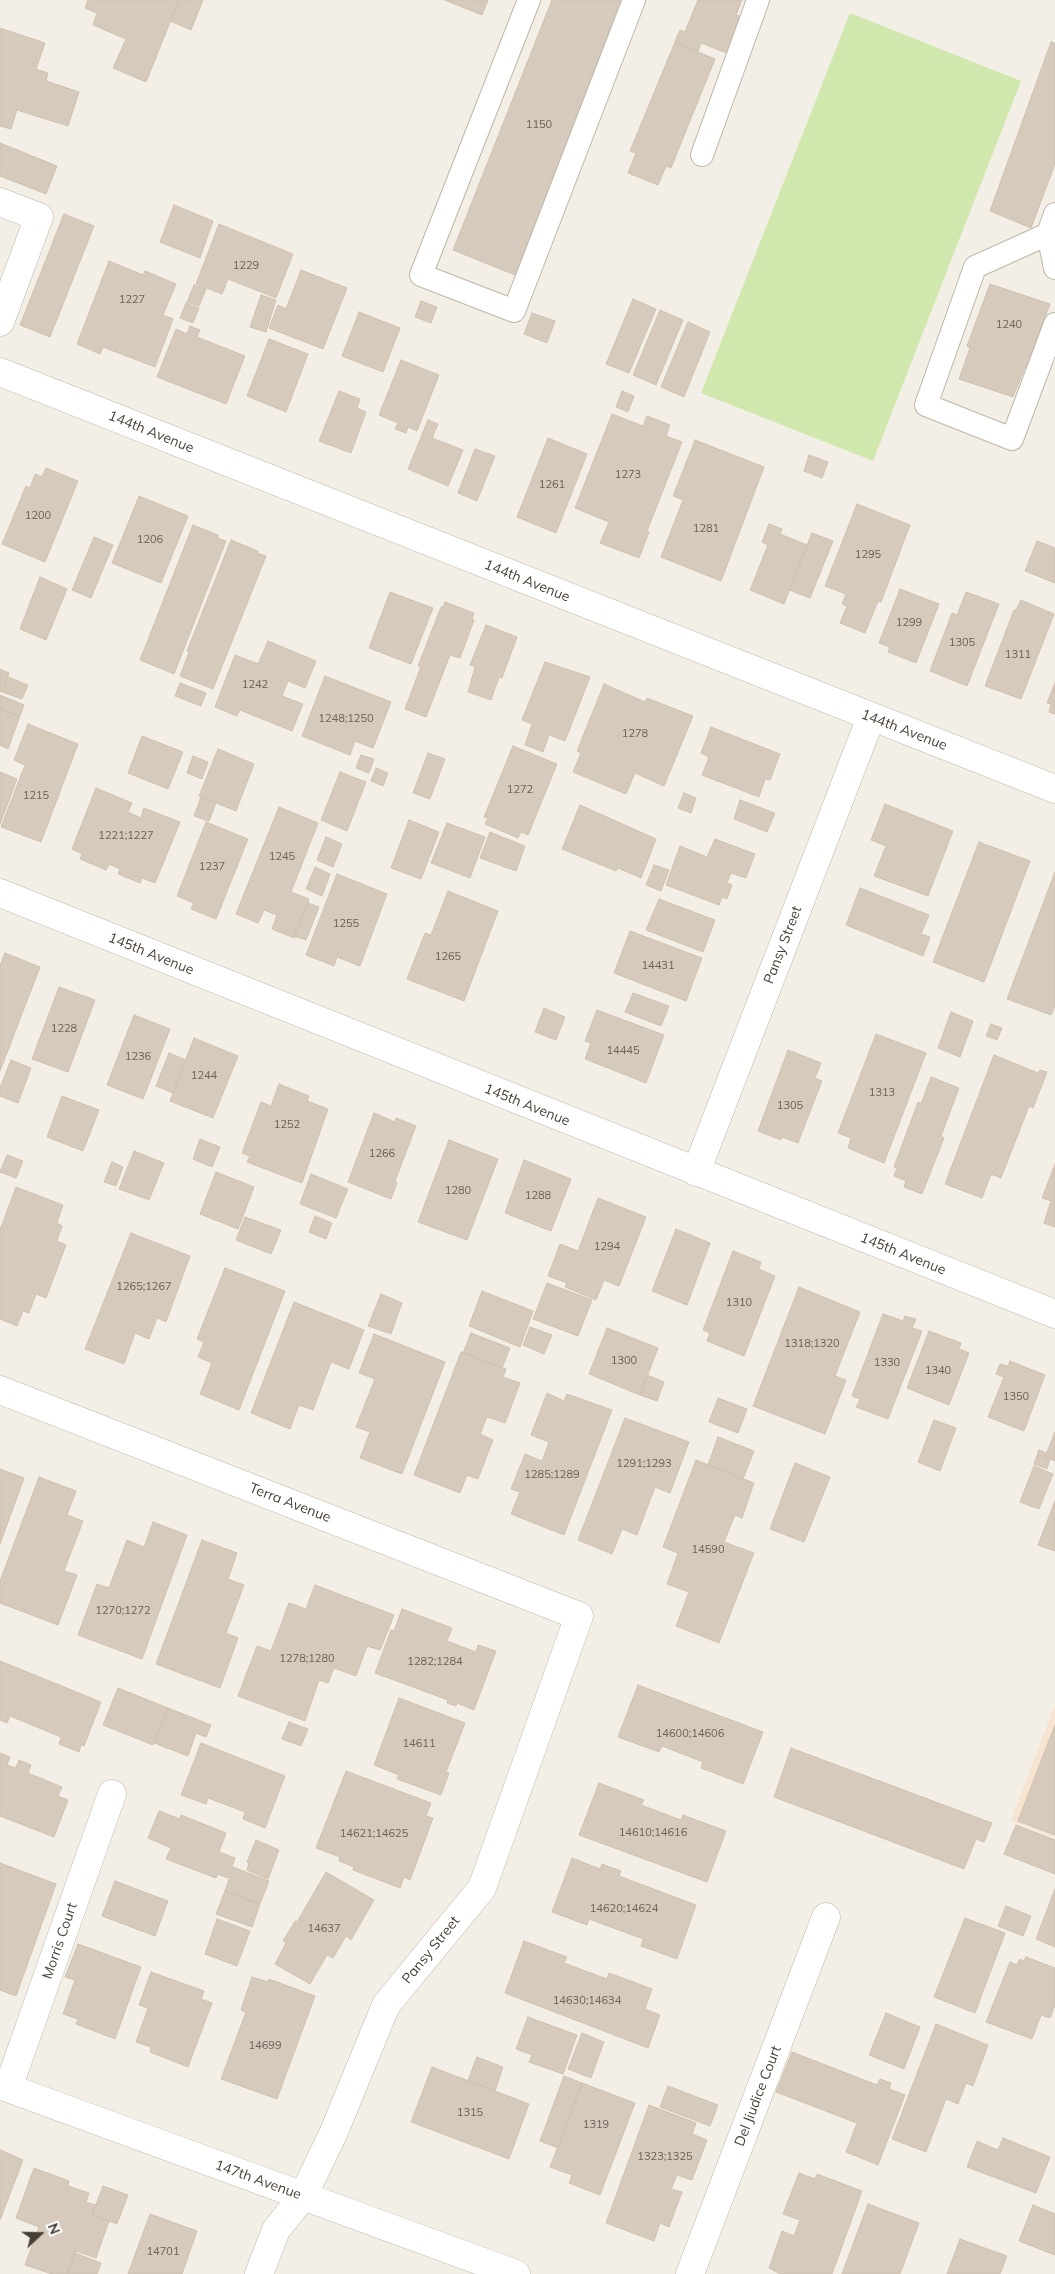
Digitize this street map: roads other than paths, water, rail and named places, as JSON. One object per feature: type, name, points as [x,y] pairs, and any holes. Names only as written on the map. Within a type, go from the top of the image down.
[{"type":"street","points":[[0,202],[39,217],[0,322]]},
{"type":"street","name":"144th Avenue","points":[[0,372],[1055,789]]},
{"type":"street","name":"Pansy Street","points":[[696,1172],[871,717]]},
{"type":"street","name":"145th Avenue","points":[[0,893],[1055,1314]]},
{"type":"street","name":"Terra Avenue","points":[[0,1390],[579,1616]]},
{"type":"street","name":"Pansy Street","points":[[259,2274],[276,2230],[303,2196],[333,2134],[386,2005],[482,1888],[579,1616]]},
{"type":"street","name":"Morris Court","points":[[4,2086],[112,1794]]},
{"type":"street","name":"Del Jiudice Court","points":[[690,2274],[826,1917]]},
{"type":"street","name":"147th Avenue","points":[[4,2086],[516,2274]]},
{"type":"lane","points":[[529,0],[421,275],[514,311],[634,0]]},
{"type":"lane","points":[[702,155],[758,0]]},
{"type":"lane","points":[[1055,268],[1052,224],[976,267],[926,405],[1012,439],[1055,324]]}]
